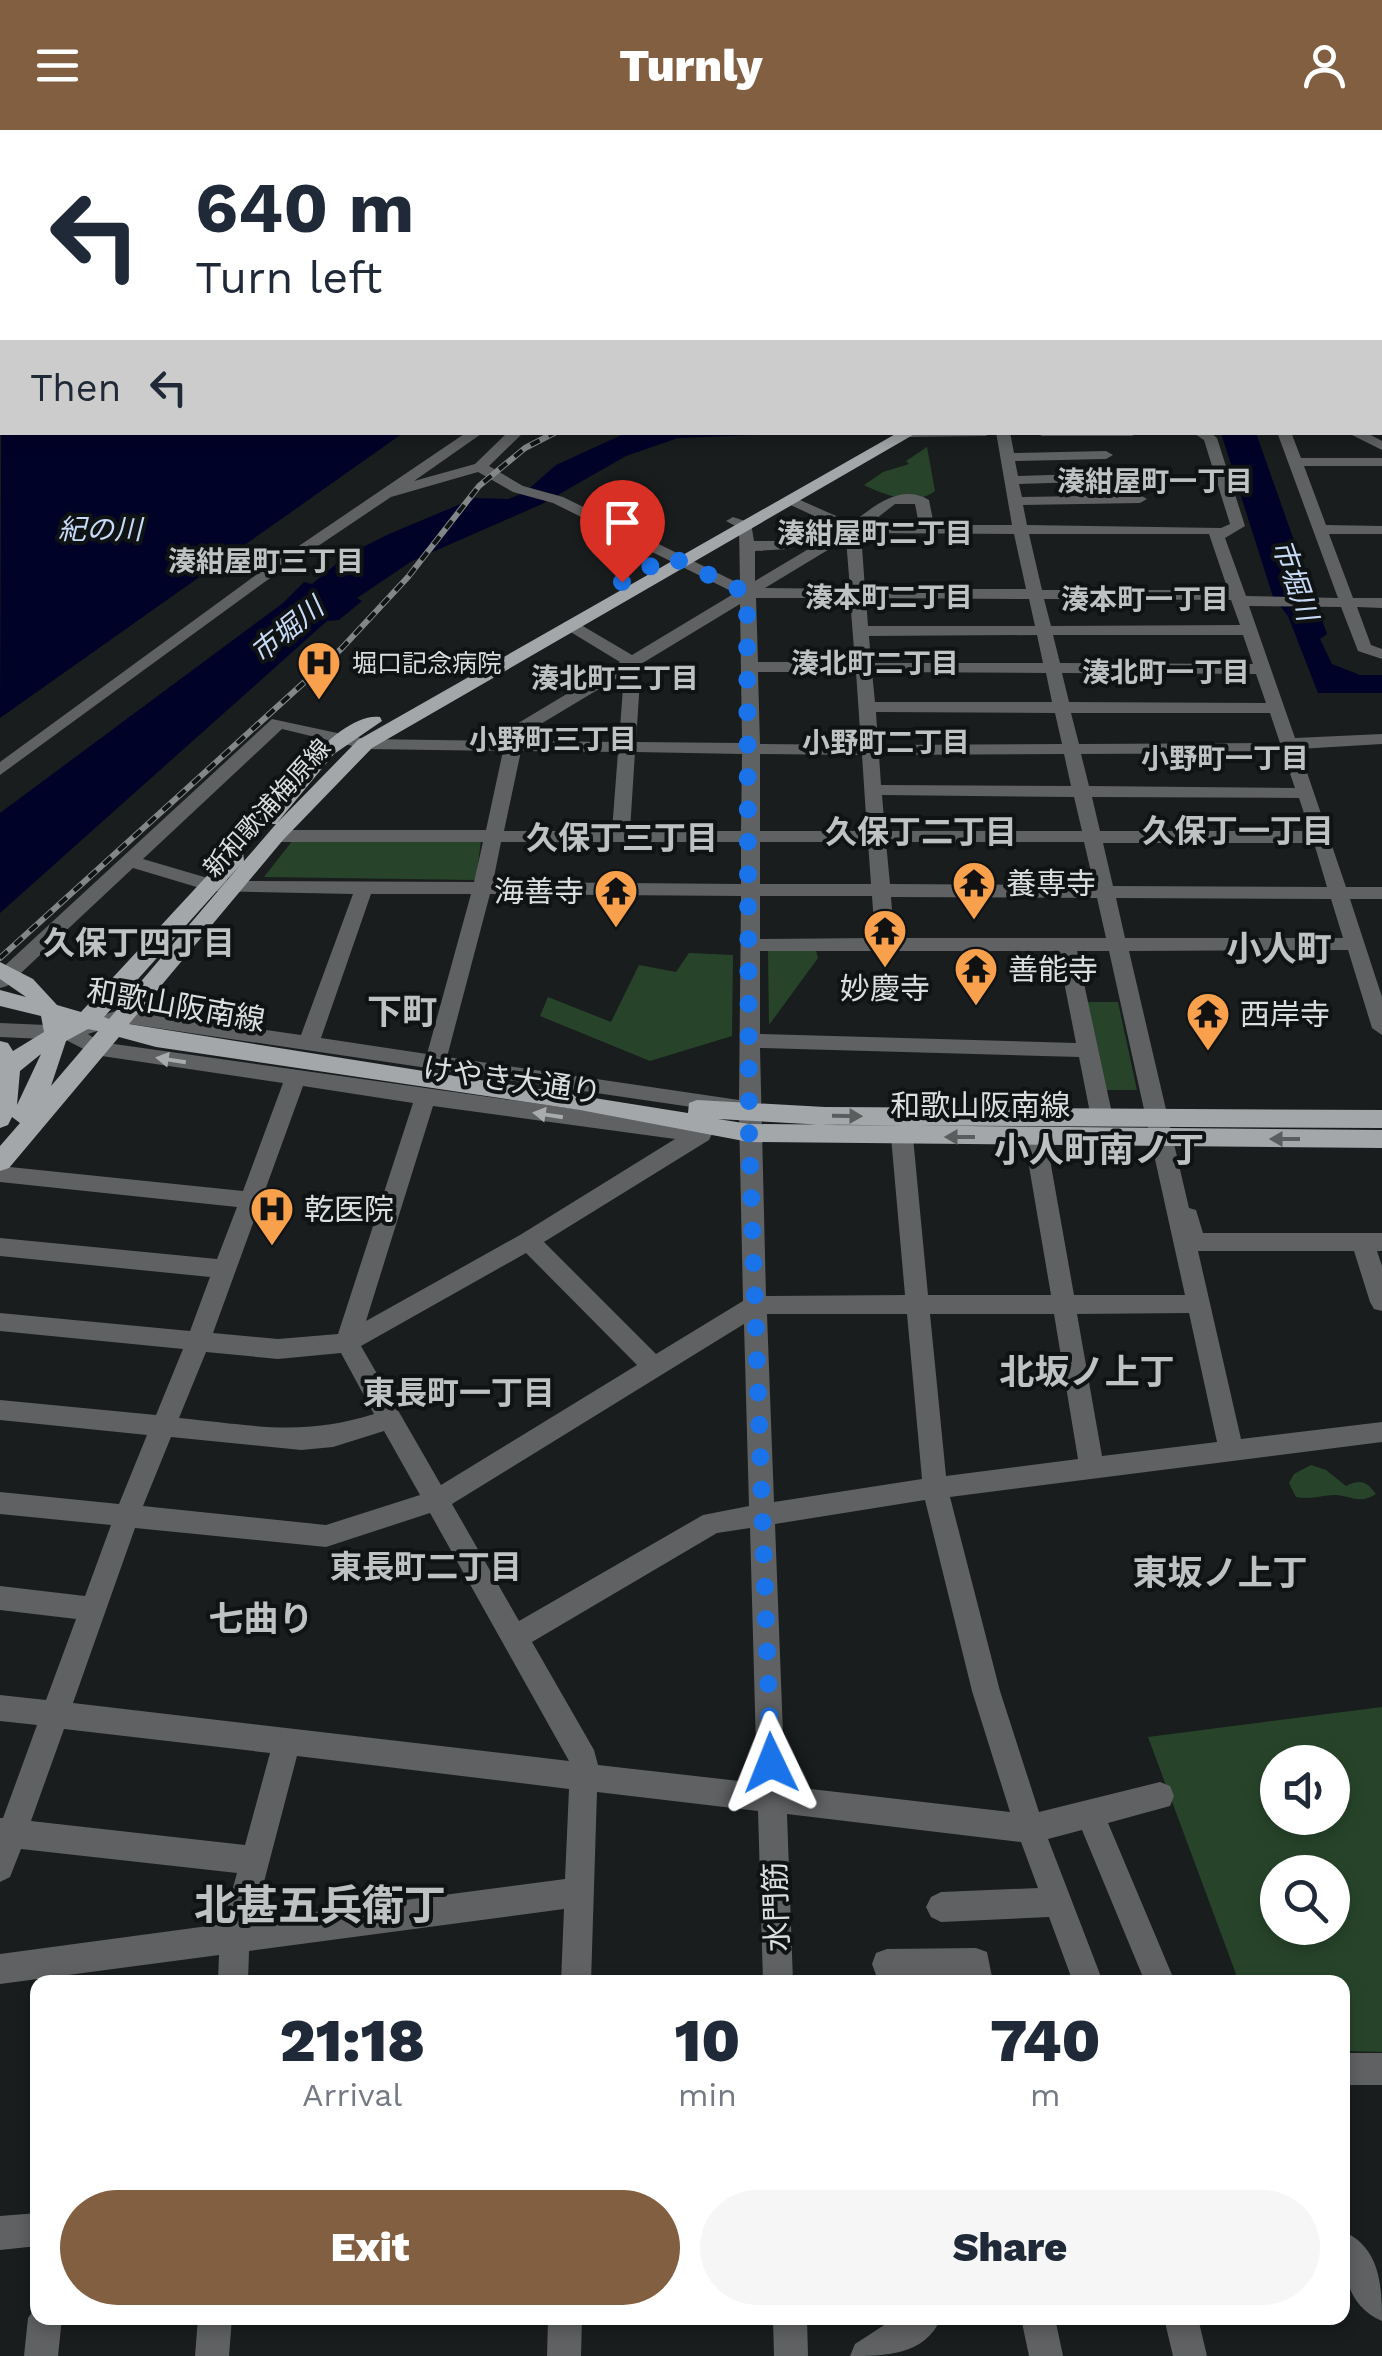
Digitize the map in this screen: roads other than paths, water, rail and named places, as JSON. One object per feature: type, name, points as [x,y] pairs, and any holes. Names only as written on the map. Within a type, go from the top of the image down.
[{"type":"main road","name":"新和歌浦梅原線","points":[[0,1162],[122,1016],[327,750],[739,524],[887,435]]},
{"type":"main road","name":"新和歌浦梅原線","points":[[739,524],[791,500],[907,435]]},
{"type":"main road","name":"新和歌浦梅原線","points":[[0,1082],[11,1041],[70,1033],[96,1012],[365,744],[570,625],[675,558]]},
{"type":"main road","points":[[0,969],[25,982],[49,1003],[54,1021],[54,1045],[45,1076],[20,1118],[0,1142]]},
{"type":"main road","name":"和歌山阪南線","points":[[0,998],[64,1018],[156,1038],[580,1102],[902,1137],[1035,1137],[1382,1119]]},
{"type":"main road","points":[[0,1119],[9,1087],[7,1058],[11,1041]]},
{"type":"main road","name":"和歌山阪南線","points":[[749,1122],[1102,1118],[1161,1128],[1382,1139]]},
{"type":"street","points":[[0,770],[262,578],[471,435]]},
{"type":"street","points":[[381,495],[480,468],[514,435]]},
{"type":"street","points":[[1004,435],[1020,529],[1161,1128],[1232,1451]]},
{"type":"street","points":[[1098,435],[1121,500]]},
{"type":"street","points":[[1204,435],[1210,438],[1238,526],[1217,536]]},
{"type":"street","points":[[1285,435],[1321,530],[1340,603],[1364,648],[1382,654]]},
{"type":"street","points":[[1008,457],[1106,455]]},
{"type":"street","points":[[1296,462],[1382,462]]},
{"type":"street","points":[[480,468],[518,489],[558,500],[747,593],[1036,594],[1382,603]]},
{"type":"street","points":[[1013,480],[1114,478]]},
{"type":"street","points":[[791,500],[853,530],[1214,530],[1356,944],[1375,978],[1382,1028]]},
{"type":"street","points":[[435,1063],[482,889],[516,732],[853,530],[892,500],[922,500],[927,529]]},
{"type":"street","points":[[1016,501],[1140,500]]},
{"type":"street","points":[[746,546],[785,546],[832,519]]},
{"type":"street","name":"水門筋","points":[[739,524],[746,546],[750,667],[749,1122],[778,1975]]},
{"type":"street","points":[[853,530],[885,945]]},
{"type":"street","points":[[1321,530],[1382,530]]},
{"type":"street","points":[[570,625],[634,663]]},
{"type":"street","points":[[860,631],[1250,630]]},
{"type":"street","points":[[621,835],[634,663]]},
{"type":"street","points":[[750,667],[1263,669]]},
{"type":"street","points":[[867,707],[1276,708]]},
{"type":"street","points":[[0,981],[278,723],[365,744],[1073,749],[1290,746],[1382,739]]},
{"type":"street","points":[[872,790],[1306,794]]},
{"type":"street","points":[[276,836],[1322,838]]},
{"type":"street","points":[[128,860],[221,886],[1382,893]]},
{"type":"street","points":[[308,1045],[364,888]]},
{"type":"street","points":[[1066,944],[1102,1118]]},
{"type":"street","points":[[750,945],[1356,944]]},
{"type":"street","points":[[70,1033],[122,1016]]},
{"type":"street","name":"けやき大通り","points":[[122,1016],[687,1097],[749,1122]]},
{"type":"street","points":[[70,1033],[95,1048]]},
{"type":"street","points":[[749,1041],[1086,1050]]},
{"type":"street","name":"けやき大通り","points":[[95,1048],[696,1134],[749,1122]]},
{"type":"street","points":[[0,1867],[5,1833],[55,1714],[295,1079]]},
{"type":"street","points":[[426,1097],[346,1343],[584,1760],[576,1975]]},
{"type":"street","points":[[2,1325],[278,1348],[346,1343],[528,1241],[661,1161],[696,1134]]},
{"type":"street","points":[[902,1137],[936,1488],[986,1691],[1030,1828],[1085,1975]]},
{"type":"street","points":[[1035,1137],[1092,1468]]},
{"type":"street","points":[[0,1174],[249,1200]]},
{"type":"street","points":[[1172,1188],[1186,1207],[1194,1242],[1372,1242],[1382,1302]]},
{"type":"street","points":[[528,1241],[655,1368]]},
{"type":"street","points":[[0,1247],[224,1269]]},
{"type":"street","points":[[0,1503],[326,1536],[437,1500],[755,1305],[1198,1304]]},
{"type":"street","points":[[0,1410],[301,1440],[333,1436],[390,1419]]},
{"type":"street","points":[[516,1636],[712,1523],[762,1512],[936,1488],[1382,1432]]},
{"type":"street","points":[[0,1598],[93,1608]]},
{"type":"street","points":[[0,1708],[1030,1828],[1160,1796]]},
{"type":"street","points":[[232,1975],[234,1940],[286,1744]]},
{"type":"street","points":[[1090,1814],[1157,1975]]},
{"type":"street","points":[[5,1833],[255,1861]]},
{"type":"street","points":[[0,1969],[80,1971],[234,1940],[580,1892]]},
{"type":"street","points":[[941,1907],[1059,1902]]},
{"type":"street","points":[[887,1964],[976,1964],[977,1975]]},
{"type":"street","points":[[1350,2069],[1382,2069]]},
{"type":"street","points":[[0,2233],[30,2230]]},
{"type":"street","points":[[1350,2258],[1382,2304]]},
{"type":"street","points":[[41,2356],[44,2325]]},
{"type":"street","points":[[212,2356],[214,2325]]},
{"type":"street","points":[[564,2356],[565,2325]]},
{"type":"street","points":[[790,2325],[791,2356]]},
{"type":"street","points":[[867,2356],[914,2325]]},
{"type":"street","points":[[1039,2325],[1046,2356]]},
{"type":"street","points":[[1183,2325],[1190,2356]]},
{"type":"water","name":"紀の川","points":[[1,435],[400,435],[0,718]]},
{"type":"water","name":"市堀川","points":[[622,435],[757,435],[678,438],[626,456],[542,504],[412,561],[357,598],[362,601],[339,620],[327,621],[0,913],[0,813],[283,603],[304,582],[312,584],[347,555],[475,498],[508,499],[524,493],[556,465]]},
{"type":"water","name":"市堀川","points":[[1222,435],[1257,435],[1327,634],[1320,639],[1332,664],[1360,675],[1382,675],[1382,693],[1318,693],[1288,616],[1273,597]]},
{"type":"railway","points":[[0,958],[341,649],[408,577],[479,486],[525,448],[550,435]]},
{"type":"place","name":"堀口記念病院","points":[[319,701]]},
{"type":"place","name":"養専寺","points":[[974,921]]},
{"type":"place","name":"海善寺","points":[[616,929]]},
{"type":"place","name":"妙慶寺","points":[[885,969]]},
{"type":"place","name":"善能寺","points":[[976,1007]]},
{"type":"place","name":"西岸寺","points":[[1208,1052]]},
{"type":"place","name":"乾医院","points":[[272,1247]]},
{"type":"district","name":"湊紺屋町一丁目","points":[[1155,481]]},
{"type":"district","name":"湊紺屋町二丁目","points":[[875,533]]},
{"type":"district","name":"湊紺屋町三丁目","points":[[266,561]]},
{"type":"district","name":"湊本町二丁目","points":[[889,597]]},
{"type":"district","name":"湊本町一丁目","points":[[1145,599]]},
{"type":"district","name":"湊北町二丁目","points":[[875,663]]},
{"type":"district","name":"湊北町一丁目","points":[[1166,672]]},
{"type":"district","name":"湊北町三丁目","points":[[615,678]]},
{"type":"district","name":"小野町三丁目","points":[[553,739]]},
{"type":"district","name":"小野町二丁目","points":[[886,742]]},
{"type":"district","name":"小野町一丁目","points":[[1225,758]]},
{"type":"district","name":"久保丁一丁目","points":[[1238,831]]},
{"type":"district","name":"久保丁二丁目","points":[[921,832]]},
{"type":"district","name":"久保丁三丁目","points":[[622,838]]},
{"type":"district","name":"久保丁四丁目","points":[[139,943]]},
{"type":"district","name":"小人町","points":[[1279,949]]},
{"type":"district","name":"下町","points":[[402,1012]]},
{"type":"district","name":"小人町南ノ丁","points":[[1099,1150]]},
{"type":"district","name":"北坂ノ上丁","points":[[1087,1372]]},
{"type":"district","name":"東長町一丁目","points":[[459,1393]]},
{"type":"district","name":"東長町二丁目","points":[[426,1567]]},
{"type":"district","name":"東坂ノ上丁","points":[[1220,1573]]},
{"type":"district","name":"七曲り","points":[[261,1619]]},
{"type":"district","name":"北甚五兵衛丁","points":[[320,1905]]}]
